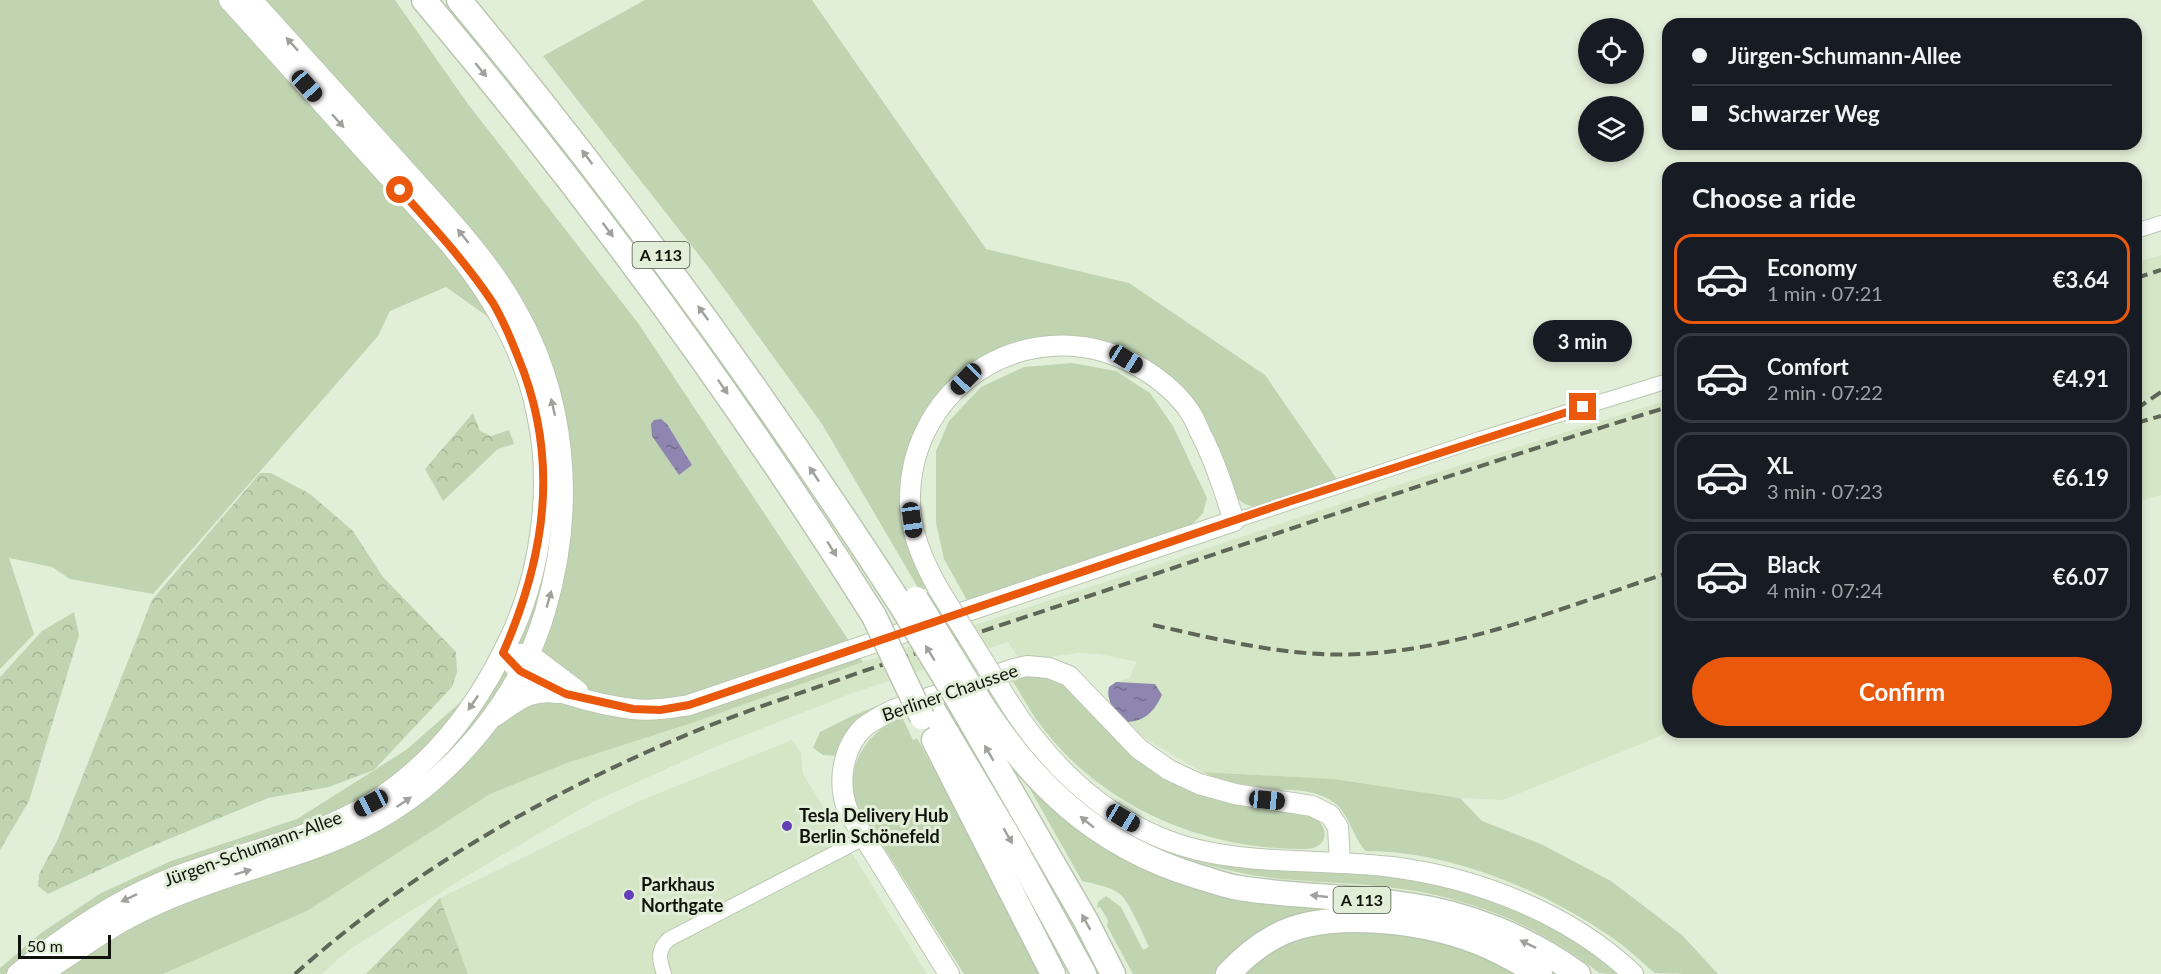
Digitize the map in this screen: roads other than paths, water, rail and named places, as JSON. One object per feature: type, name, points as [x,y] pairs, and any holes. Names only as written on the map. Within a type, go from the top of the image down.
[{"type":"highway","name":"A 113","points":[[424,0],[566,176],[670,313],[816,524],[874,616],[927,713]]},
{"type":"highway","name":"A 113","points":[[459,0],[630,214],[732,353],[847,522],[908,602],[968,699],[1113,974]]},
{"type":"highway","name":"A 113","points":[[968,699],[998,730],[1016,755],[1066,806],[1100,833],[1137,853],[1182,871],[1237,888],[1407,904],[1446,913],[1485,925],[1525,942],[1578,974]]},
{"type":"highway","points":[[927,713],[1053,974]]},
{"type":"highway","points":[[927,713],[995,814],[1084,974]]},
{"type":"highway","points":[[1228,974],[1241,960],[1274,937],[1311,923],[1346,920],[1395,923],[1474,941],[1540,974]]},
{"type":"street","name":"Jürgen-Schumann-Allee","points":[[17,974],[79,928],[120,902],[213,864],[302,836],[371,803],[403,781],[431,757],[460,722],[495,670],[524,604],[532,572],[541,524],[543,452],[537,413],[527,377],[494,306],[447,242],[229,0]]},
{"type":"street","name":"Jürgen-Schumann-Allee","points":[[43,974],[125,919],[167,899],[315,849],[379,819],[410,799],[463,752],[491,718],[524,663],[538,633],[555,575],[561,542],[564,491],[561,448],[555,411],[545,374],[530,337],[488,267],[451,222],[252,0]]},
{"type":"street","points":[[2142,229],[2161,223]]},
{"type":"street","points":[[1234,521],[1214,460],[1190,412],[1162,381],[1126,359],[1090,347],[1052,346],[1027,349],[985,366],[966,379],[944,402],[928,426],[918,451],[911,479],[910,506],[918,546],[939,590],[1040,747],[1090,796],[1139,827],[1197,849],[1241,857],[1393,867],[1444,877],[1483,888],[1521,902],[1572,928],[1634,974]]},
{"type":"street","points":[[491,718],[528,695],[542,691],[633,709],[660,710],[689,705],[1480,439],[1662,383]]},
{"type":"street","points":[[503,653],[592,700]]},
{"type":"street","points":[[524,663],[566,694]]},
{"type":"street","name":"Berliner Chaussee","points":[[949,974],[845,804],[843,768],[848,749],[864,728],[893,710],[1027,666],[1049,668],[1069,676],[1139,749],[1168,770],[1208,787],[1246,796],[1311,806],[1330,815],[1338,827],[1340,863]]},
{"type":"street","points":[[664,974],[659,953],[662,945],[669,939],[864,838]]},
{"type":"water","points":[[661,419],[667,424],[692,465],[679,475],[652,436],[651,424],[654,420]]},
{"type":"water","points":[[1116,682],[1155,684],[1162,695],[1148,715],[1132,722],[1125,722],[1110,702],[1109,687]]},
{"type":"railway","points":[[2142,276],[2161,270]]},
{"type":"railway","points":[[2142,405],[2161,392]]},
{"type":"railway","points":[[295,974],[385,901],[483,837],[585,781],[691,733],[776,701],[946,643],[1450,476],[1662,409]]},
{"type":"railway","points":[[2142,421],[2161,416]]},
{"type":"railway","points":[[1153,625],[1282,651],[1334,655],[1360,654],[1438,644],[1477,635],[1662,575]]},
{"type":"place","name":"Tesla Delivery Hub Berlin Schönefeld","points":[[787,826]]},
{"type":"place","name":"Parkhaus Northgate","points":[[629,895]]}]
